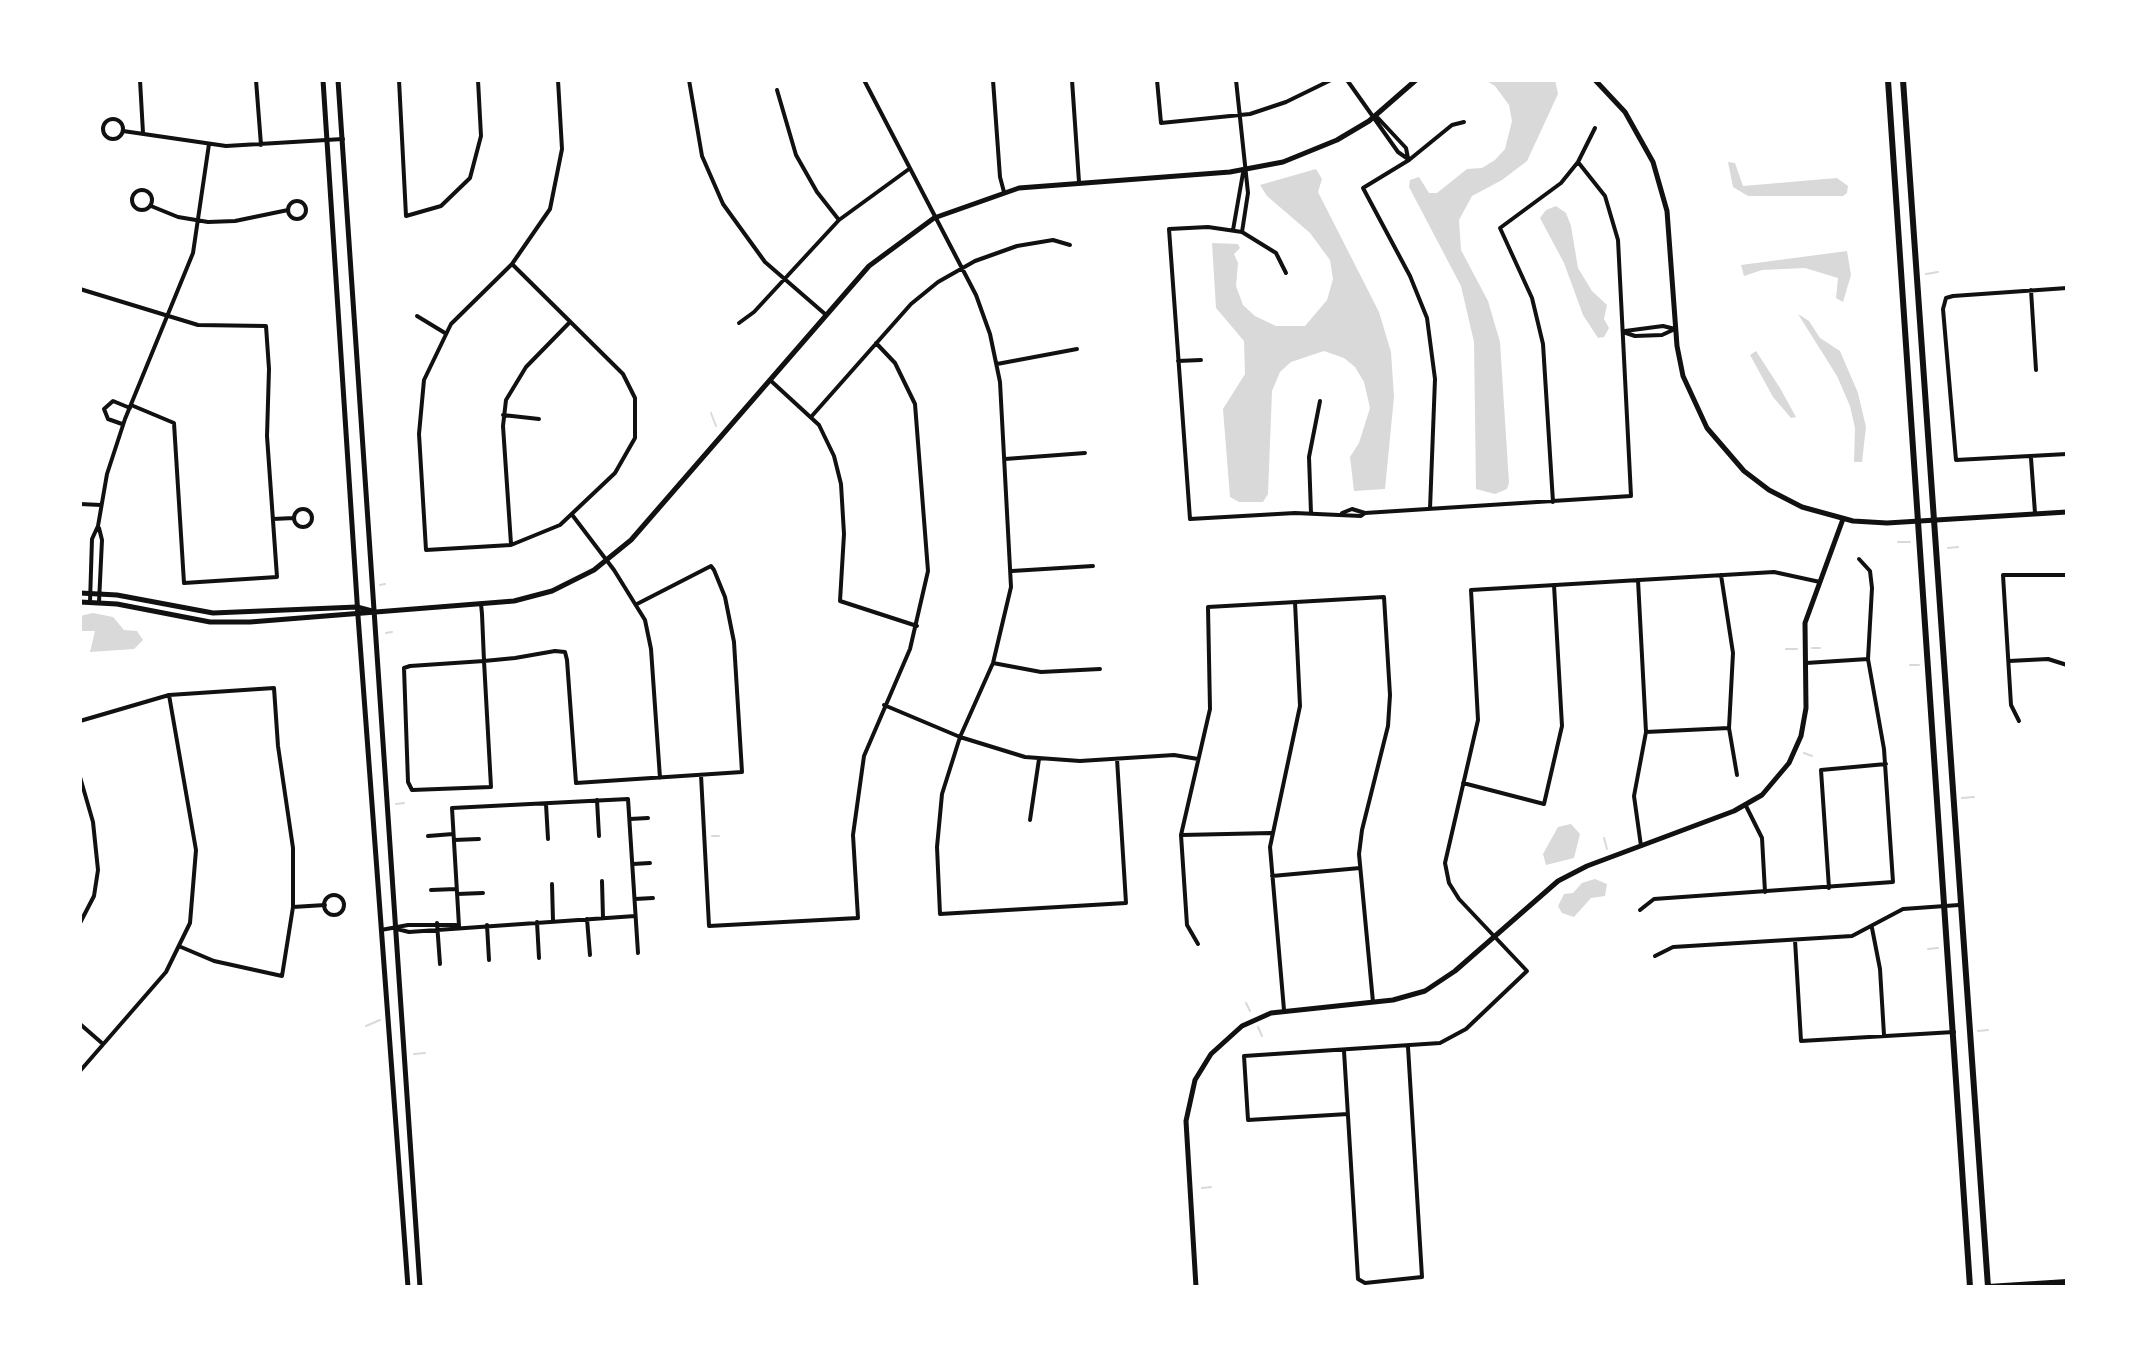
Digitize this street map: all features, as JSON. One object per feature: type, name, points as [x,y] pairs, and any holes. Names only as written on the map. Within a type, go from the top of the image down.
[{"type":"main road","points":[[1888,80],[1970,1287]]},
{"type":"main road","points":[[1903,80],[1988,1287],[2067,1282]]},
{"type":"street","points":[[140,80],[143,134]]},
{"type":"street","points":[[256,80],[261,145]]},
{"type":"street","points":[[323,80],[357,607],[408,1287]]},
{"type":"street","points":[[338,80],[420,1287]]},
{"type":"street","points":[[399,80],[406,216],[441,206],[470,178],[481,136],[478,80]]},
{"type":"street","points":[[512,264],[623,374],[635,398],[638,415],[635,438],[623,463],[573,516],[530,540],[511,545],[426,550],[419,434],[421,397],[429,365],[445,333],[512,264],[539,229],[556,190],[562,149],[558,80]]},
{"type":"street","points":[[689,80],[695,130],[711,182],[750,245],[784,280],[825,314]]},
{"type":"street","points":[[864,80],[962,268],[987,322],[997,364],[1012,571],[1006,618],[993,663],[960,737],[940,811],[937,847],[940,914],[1126,903],[1117,759]]},
{"type":"street","points":[[993,80],[1000,177],[1004,192]]},
{"type":"street","points":[[1072,80],[1079,182]]},
{"type":"street","points":[[1157,80],[1161,123],[1239,117],[1286,102],[1331,80]]},
{"type":"street","points":[[1236,80],[1247,198],[1242,232]]},
{"type":"street","points":[[1347,80],[1406,148],[1409,160]]},
{"type":"street","points":[[80,602],[99,602],[210,622],[358,616],[373,611],[481,604],[552,591],[608,561],[631,540],[825,314],[876,260],[934,218],[1004,192],[1079,182],[1244,170],[1313,151],[1376,116],[1416,80]]},
{"type":"street","points":[[1595,80],[1631,121],[1660,181],[1670,234],[1675,329],[1689,392],[1707,428],[1728,455],[1778,496],[1843,519],[1917,521],[2067,512]]},
{"type":"street","points":[[777,90],[796,155],[817,192],[839,220]]},
{"type":"street","points":[[116,119],[123,131],[116,138],[110,138],[103,127],[106,121],[116,119]]},
{"type":"street","points":[[1430,509],[1435,379],[1427,318],[1417,291],[1363,188],[1409,160],[1452,125],[1464,122]]},
{"type":"street","points":[[1553,502],[1543,344],[1532,298],[1500,228],[1542,199],[1578,162],[1595,128]]},
{"type":"street","points":[[123,131],[209,144],[261,145],[343,139]]},
{"type":"street","points":[[90,602],[92,539],[123,425],[193,253],[209,144]]},
{"type":"street","points":[[1286,273],[1276,253],[1242,232],[1169,229],[1190,519],[1311,513],[1342,513],[1348,517],[1365,513],[1631,496],[1618,240],[1610,209],[1598,184],[1578,162]]},
{"type":"street","points":[[739,323],[839,220],[909,169]]},
{"type":"street","points":[[1233,230],[1238,182],[1244,170]]},
{"type":"street","points":[[141,190],[149,193],[151,206],[146,210],[136,208],[134,195],[141,190]]},
{"type":"street","points":[[1238,198],[1247,198]]},
{"type":"street","points":[[151,206],[199,221],[235,221],[288,210],[296,201],[306,209],[303,218],[297,220],[291,217],[288,210]]},
{"type":"street","points":[[811,417],[911,304],[962,268],[996,253],[1037,241],[1053,240],[1070,245]]},
{"type":"street","points":[[2067,288],[1946,298],[1943,309],[1956,460],[2067,454]]},
{"type":"street","points":[[80,289],[210,327],[266,326],[277,577],[184,583],[174,423],[113,401],[104,409],[108,419],[123,425]]},
{"type":"street","points":[[2031,290],[2036,370]]},
{"type":"street","points":[[417,316],[445,333]]},
{"type":"street","points":[[511,545],[503,415],[512,387],[570,322]]},
{"type":"street","points":[[1623,332],[1635,336],[1662,335],[1675,329]]},
{"type":"street","points":[[701,775],[709,926],[858,918],[855,810],[864,756],[917,626],[928,571],[919,421],[904,376],[876,343]]},
{"type":"street","points":[[997,364],[1077,349]]},
{"type":"street","points":[[1178,361],[1201,360]]},
{"type":"street","points":[[770,380],[811,417],[830,444],[841,484],[845,558],[840,601],[917,626]]},
{"type":"street","points":[[1311,513],[1309,457],[1320,401]]},
{"type":"street","points":[[503,415],[539,419]]},
{"type":"street","points":[[1005,459],[1085,453]]},
{"type":"street","points":[[2031,458],[2035,513]]},
{"type":"street","points":[[80,504],[101,505]]},
{"type":"street","points":[[273,519],[294,518],[304,527],[312,516],[304,508],[295,512],[294,518]]},
{"type":"street","points":[[573,516],[637,604],[651,649],[660,778]]},
{"type":"street","points":[[1196,1287],[1186,1121],[1195,1080],[1211,1054],[1250,1021],[1284,1010],[1405,997],[1434,986],[1550,885],[1587,866],[1746,806],[1778,778],[1799,743],[1805,715],[1805,623],[1843,519]]},
{"type":"street","points":[[98,526],[102,540],[99,602]]},
{"type":"street","points":[[1640,910],[1654,899],[1893,882],[1886,764],[1868,659],[1872,588],[1870,571],[1859,559]]},
{"type":"street","points":[[481,604],[484,661],[491,787],[412,790],[408,782],[404,668],[484,661],[565,652],[576,783],[742,772],[734,642],[725,597],[711,566],[637,604]]},
{"type":"street","points":[[1012,571],[1093,566]]},
{"type":"street","points":[[1348,1114],[1248,1120],[1244,1056],[1440,1043],[1458,1035],[1527,971],[1459,899],[1447,874],[1448,843],[1478,720],[1471,590],[1781,572],[1820,582]]},
{"type":"street","points":[[1721,575],[1733,653],[1729,728],[1737,775]]},
{"type":"street","points":[[2019,721],[2011,705],[2003,575],[2067,575]]},
{"type":"street","points":[[1638,580],[1646,732],[1634,796],[1641,846]]},
{"type":"street","points":[[1463,783],[1544,804],[1562,726],[1554,585]]},
{"type":"street","points":[[80,593],[99,592],[213,613],[357,607],[373,611]]},
{"type":"street","points":[[1198,944],[1187,925],[1181,835],[1211,692],[1208,607],[1384,597],[1389,711],[1362,830],[1360,868],[1373,1002]]},
{"type":"street","points":[[1284,1010],[1271,833],[1300,706],[1295,602]]},
{"type":"street","points":[[1804,663],[1868,659]]},
{"type":"street","points":[[2009,661],[2048,659],[2067,665]]},
{"type":"street","points":[[993,663],[1041,672],[1100,669]]},
{"type":"street","points":[[80,721],[169,695],[274,688],[278,746],[293,848],[293,907],[282,976],[214,961],[181,947]]},
{"type":"street","points":[[80,1071],[159,980],[181,947],[193,910],[196,850],[169,695]]},
{"type":"street","points":[[884,705],[960,737],[1006,753],[1039,759],[1174,755],[1198,759]]},
{"type":"street","points":[[1646,732],[1729,728]]},
{"type":"street","points":[[1030,820],[1039,759]]},
{"type":"street","points":[[1829,888],[1821,770],[1886,764]]},
{"type":"street","points":[[80,777],[93,822],[98,861],[94,896],[80,923]]},
{"type":"street","points":[[459,926],[452,808],[628,799],[638,953]]},
{"type":"street","points":[[597,800],[599,836]]},
{"type":"street","points":[[546,804],[548,839]]},
{"type":"street","points":[[1746,806],[1762,838],[1765,892]]},
{"type":"street","points":[[630,820],[648,818]]},
{"type":"street","points":[[1181,835],[1271,833]]},
{"type":"street","points":[[428,836],[479,839]]},
{"type":"street","points":[[632,864],[650,863]]},
{"type":"street","points":[[1272,876],[1360,868]]},
{"type":"street","points":[[602,881],[603,918]]},
{"type":"street","points":[[552,884],[553,921]]},
{"type":"street","points":[[431,890],[483,893]]},
{"type":"street","points":[[293,907],[325,905],[334,896],[342,899],[344,908],[332,915],[325,905]]},
{"type":"street","points":[[634,899],[653,898]]},
{"type":"street","points":[[1655,956],[1673,947],[1852,936],[1903,909],[1959,905]]},
{"type":"street","points":[[397,929],[437,930],[459,926],[635,916]]},
{"type":"street","points":[[587,919],[590,955]]},
{"type":"street","points":[[537,922],[539,958]]},
{"type":"street","points":[[381,930],[437,923],[459,926]]},
{"type":"street","points":[[437,923],[440,964]]},
{"type":"street","points":[[487,925],[489,960]]},
{"type":"street","points":[[1872,928],[1880,969],[1884,1035]]},
{"type":"street","points":[[1795,940],[1801,1041],[1954,1032]]},
{"type":"street","points":[[80,1024],[103,1044]]},
{"type":"street","points":[[1344,1051],[1358,1279],[1365,1283],[1392,1284],[1422,1277],[1408,1047]]},
{"type":"shaded area","points":[[1485,80],[1555,80],[1558,94],[1527,161],[1502,180],[1472,196],[1459,220],[1461,250],[1488,301],[1500,342],[1509,483],[1507,489],[1495,494],[1476,489],[1474,342],[1461,286],[1409,187],[1410,180],[1419,177],[1429,193],[1437,193],[1467,169],[1482,168],[1505,149],[1512,121],[1509,105],[1495,86]]},
{"type":"shaded area","points":[[1728,162],[1735,163],[1743,186],[1837,178],[1848,186],[1847,193],[1843,196],[1748,196],[1733,187]]},
{"type":"shaded area","points":[[1316,169],[1322,179],[1318,192],[1379,312],[1391,352],[1394,397],[1385,489],[1354,491],[1350,457],[1359,443],[1370,408],[1364,382],[1355,367],[1344,358],[1324,351],[1291,362],[1280,372],[1272,391],[1268,494],[1263,502],[1239,502],[1230,497],[1223,409],[1245,374],[1244,341],[1216,308],[1212,243],[1238,244],[1240,248],[1234,254],[1238,263],[1236,286],[1243,305],[1255,316],[1276,326],[1305,326],[1327,300],[1333,279],[1330,260],[1310,233],[1267,196],[1260,185]]},
{"type":"shaded area","points":[[1556,206],[1566,213],[1571,226],[1578,268],[1592,291],[1607,305],[1604,319],[1609,328],[1604,337],[1598,338],[1583,315],[1564,263],[1540,218],[1546,210]]},
{"type":"shaded area","points":[[1847,251],[1851,275],[1843,302],[1836,298],[1838,278],[1805,268],[1762,270],[1744,276],[1741,265]]},
{"type":"shaded area","points":[[1798,314],[1809,321],[1820,338],[1840,351],[1858,393],[1866,427],[1862,462],[1854,462],[1855,428],[1850,406],[1837,376]]},
{"type":"shaded area","points":[[1756,351],[1796,417],[1791,418],[1773,397],[1750,355]]},
{"type":"shaded area","points":[[93,613],[113,617],[124,630],[137,631],[143,640],[134,649],[90,652],[95,631],[80,631],[80,616]]},
{"type":"shaded area","points":[[1571,824],[1580,834],[1574,858],[1546,865],[1543,854],[1558,827]]},
{"type":"shaded area","points":[[1595,879],[1607,884],[1605,896],[1591,898],[1574,917],[1562,913],[1558,906],[1564,894],[1573,893],[1582,883]]},
{"type":"waterway","points":[[1926,274],[1938,272]]},
{"type":"waterway","points":[[711,413],[716,426]]},
{"type":"waterway","points":[[1898,542],[1910,542]]},
{"type":"waterway","points":[[1948,548],[1958,547]]},
{"type":"waterway","points":[[380,585],[385,584]]},
{"type":"waterway","points":[[386,633],[392,632]]},
{"type":"waterway","points":[[1812,648],[1820,648]]},
{"type":"waterway","points":[[1786,649],[1797,649]]},
{"type":"waterway","points":[[1910,665],[1919,665]]},
{"type":"waterway","points":[[1804,753],[1812,756]]},
{"type":"waterway","points":[[1962,798],[1974,797]]},
{"type":"waterway","points":[[396,804],[404,803]]},
{"type":"waterway","points":[[712,836],[719,836]]},
{"type":"waterway","points":[[1604,838],[1607,849]]},
{"type":"waterway","points":[[1928,949],[1938,948]]},
{"type":"waterway","points":[[1246,1003],[1250,1011]]},
{"type":"waterway","points":[[366,1026],[380,1020]]},
{"type":"waterway","points":[[1258,1027],[1262,1036]]},
{"type":"waterway","points":[[1978,1031],[1988,1030]]},
{"type":"waterway","points":[[414,1054],[425,1053]]},
{"type":"waterway","points":[[1202,1188],[1211,1187]]}]
